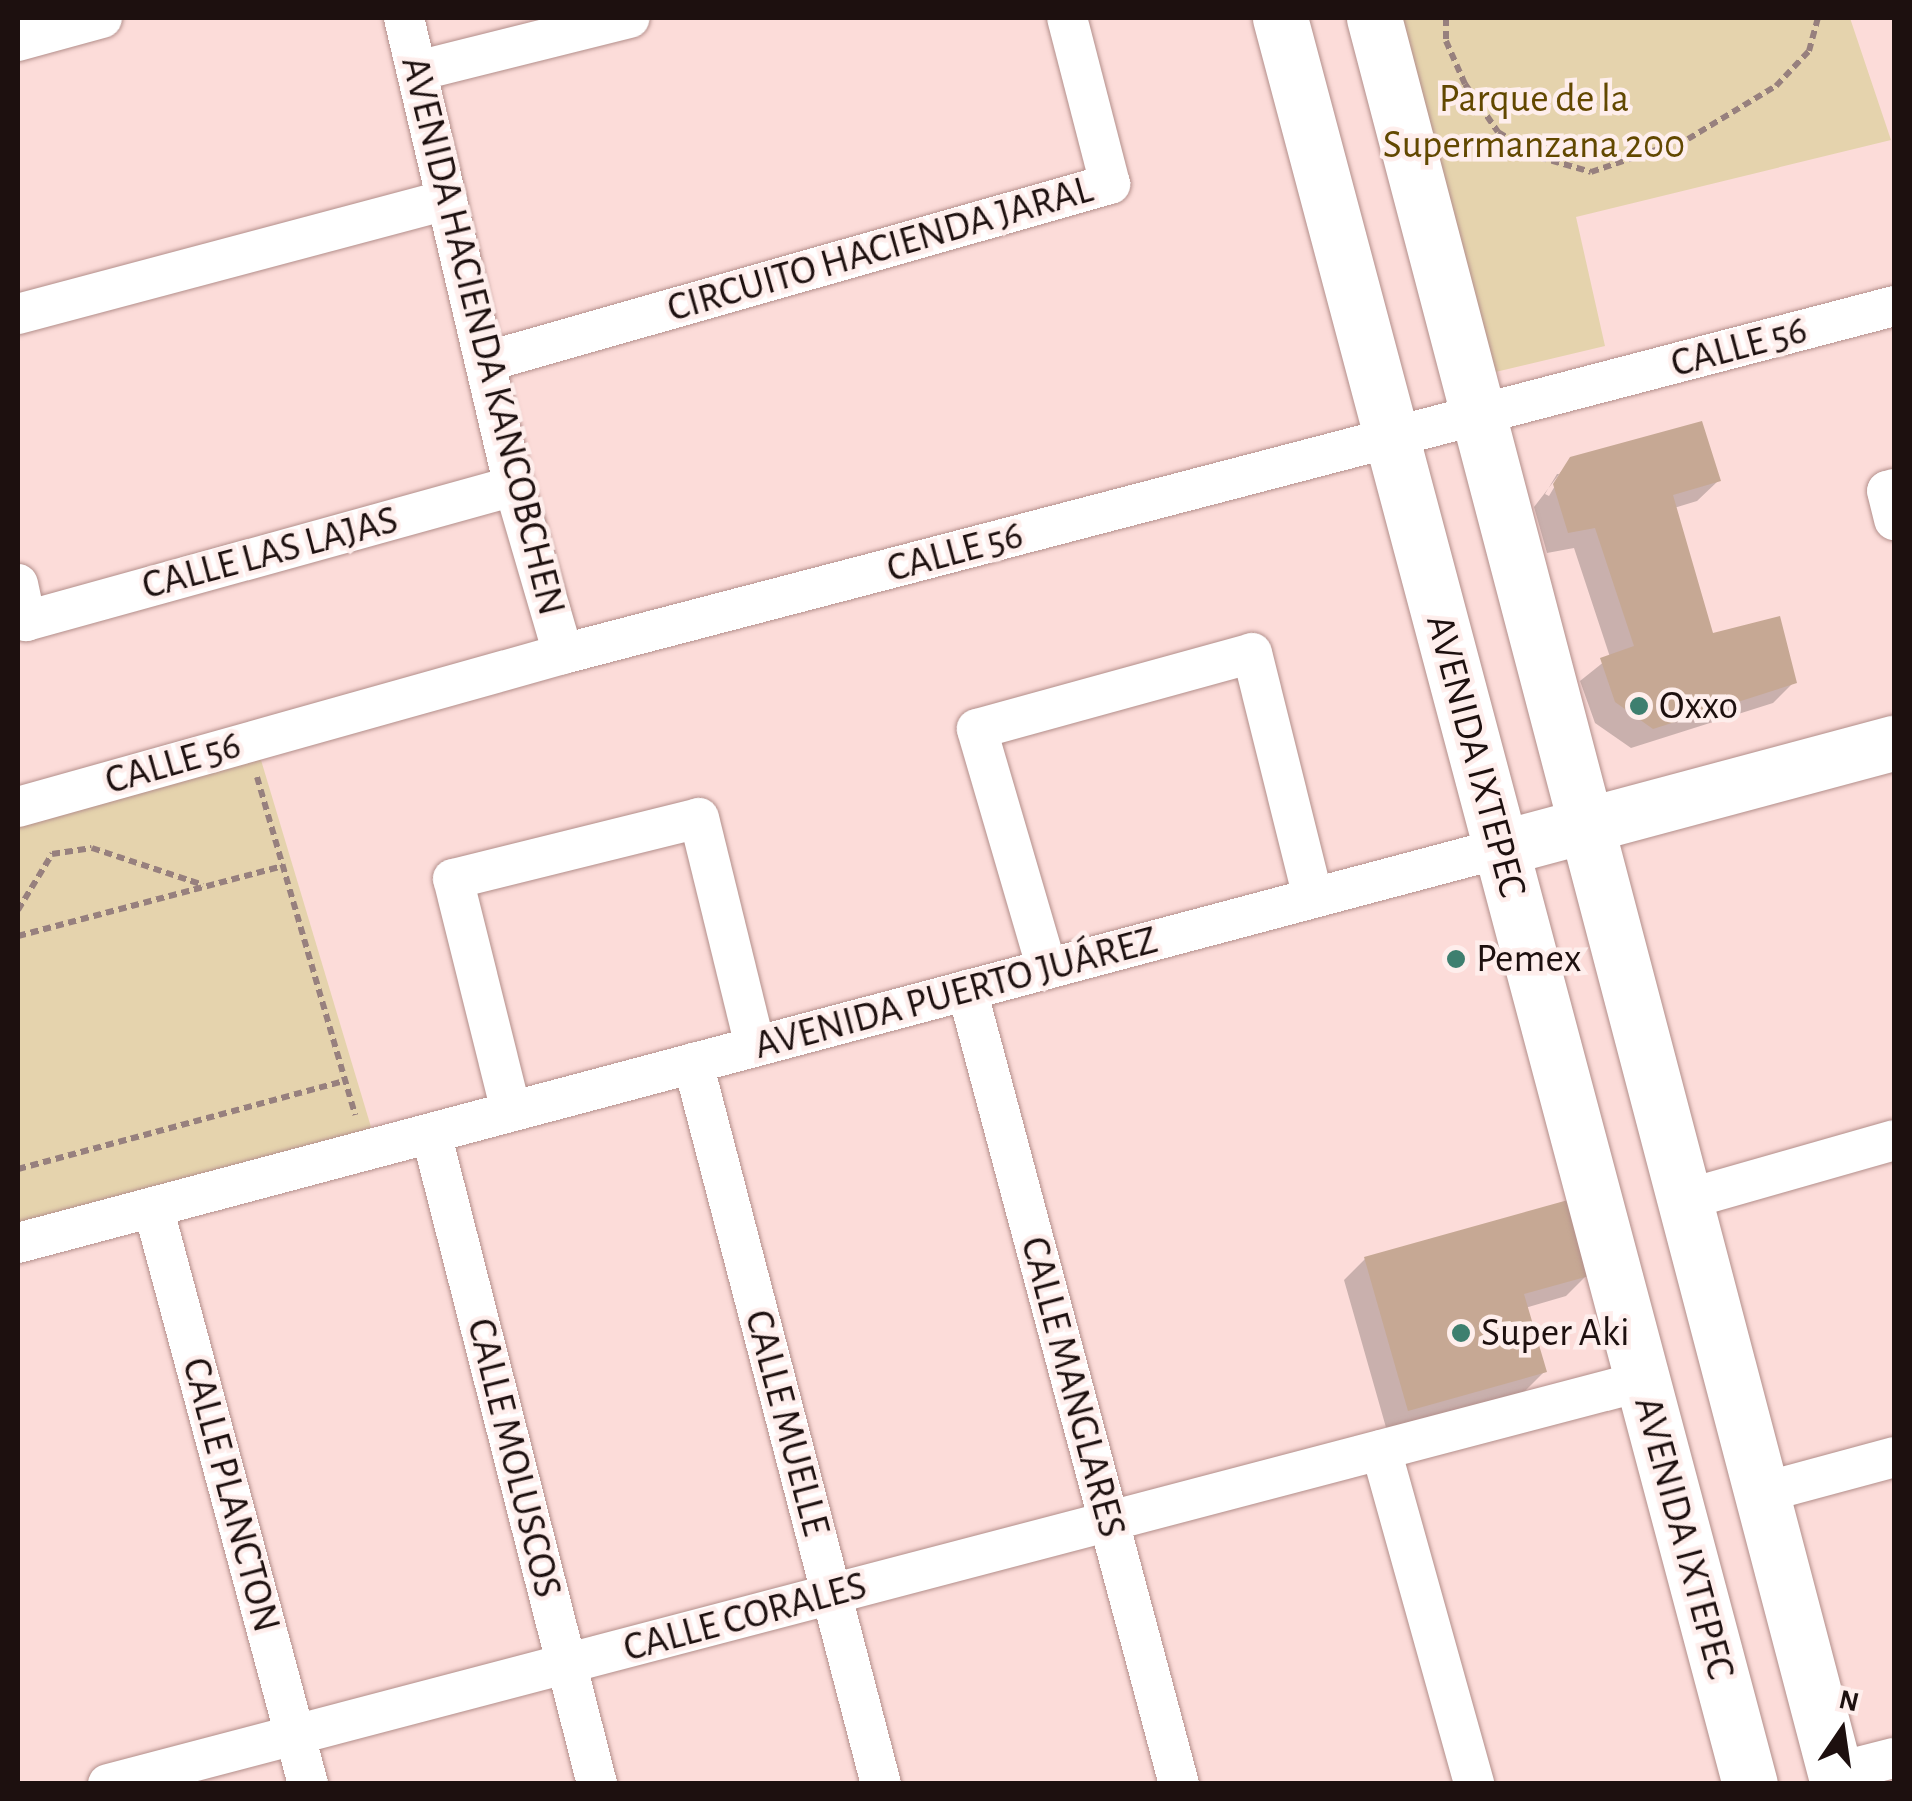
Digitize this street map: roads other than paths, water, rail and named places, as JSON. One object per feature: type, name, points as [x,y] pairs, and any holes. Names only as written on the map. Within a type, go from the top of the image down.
[{"type":"main road","name":"AVENIDA IXTEPEC","points":[[1280,18],[1750,1784]]},
{"type":"main road","points":[[1374,18],[1836,1778]]},
{"type":"main road","name":"AVENIDA PUERTO JUÁREZ","points":[[1501,848],[1894,743]]},
{"type":"street","points":[[18,40],[102,18]]},
{"type":"street","name":"AVENIDA HACIENDA KANCOBCHEN","points":[[404,18],[514,486],[563,654]]},
{"type":"street","points":[[417,70],[630,18]]},
{"type":"street","name":"CIRCUITO HACIENDA JARAL","points":[[485,362],[1110,184],[1067,18]]},
{"type":"street","points":[[18,314],[448,200]]},
{"type":"street","name":"CALLE 56","points":[[18,807],[563,654],[1894,306]]},
{"type":"street","name":"CALLE LAS LAJAS","points":[[22,602],[514,486]]},
{"type":"street","points":[[1894,490],[1887,491],[1894,520]]},
{"type":"street","points":[[1047,969],[977,728],[1252,653],[1313,898]]},
{"type":"street","points":[[511,1112],[453,878],[698,818],[755,1046]]},
{"type":"street","name":"AVENIDA PUERTO JUÁREZ","points":[[18,1243],[1501,848]]},
{"type":"street","name":"CALLE MANGLARES","points":[[966,990],[1179,1784]]},
{"type":"street","name":"CALLE MUELLE","points":[[693,1063],[881,1784]]},
{"type":"street","name":"CALLE MOLUSCOS","points":[[431,1132],[597,1784]]},
{"type":"street","points":[[1684,1200],[1894,1140]]},
{"type":"street","name":"CALLE PLANCTON","points":[[153,1207],[308,1784]]},
{"type":"street","name":"CALLE CORALES","points":[[108,1784],[1643,1381]]},
{"type":"street","points":[[1381,1450],[1474,1784]]},
{"type":"street","points":[[1761,1492],[1894,1457]]},
{"type":"street","points":[[1836,1778],[1894,1758]]},
{"type":"place","name":"Oxxo","points":[[1639,706]]},
{"type":"place","name":"Pemex","points":[[1456,959]]},
{"type":"place","name":"Super Aki","points":[[1461,1333]]},
{"type":"park label","name":"Parque de la Supermanzana 200","points":[[1534,122]]}]
